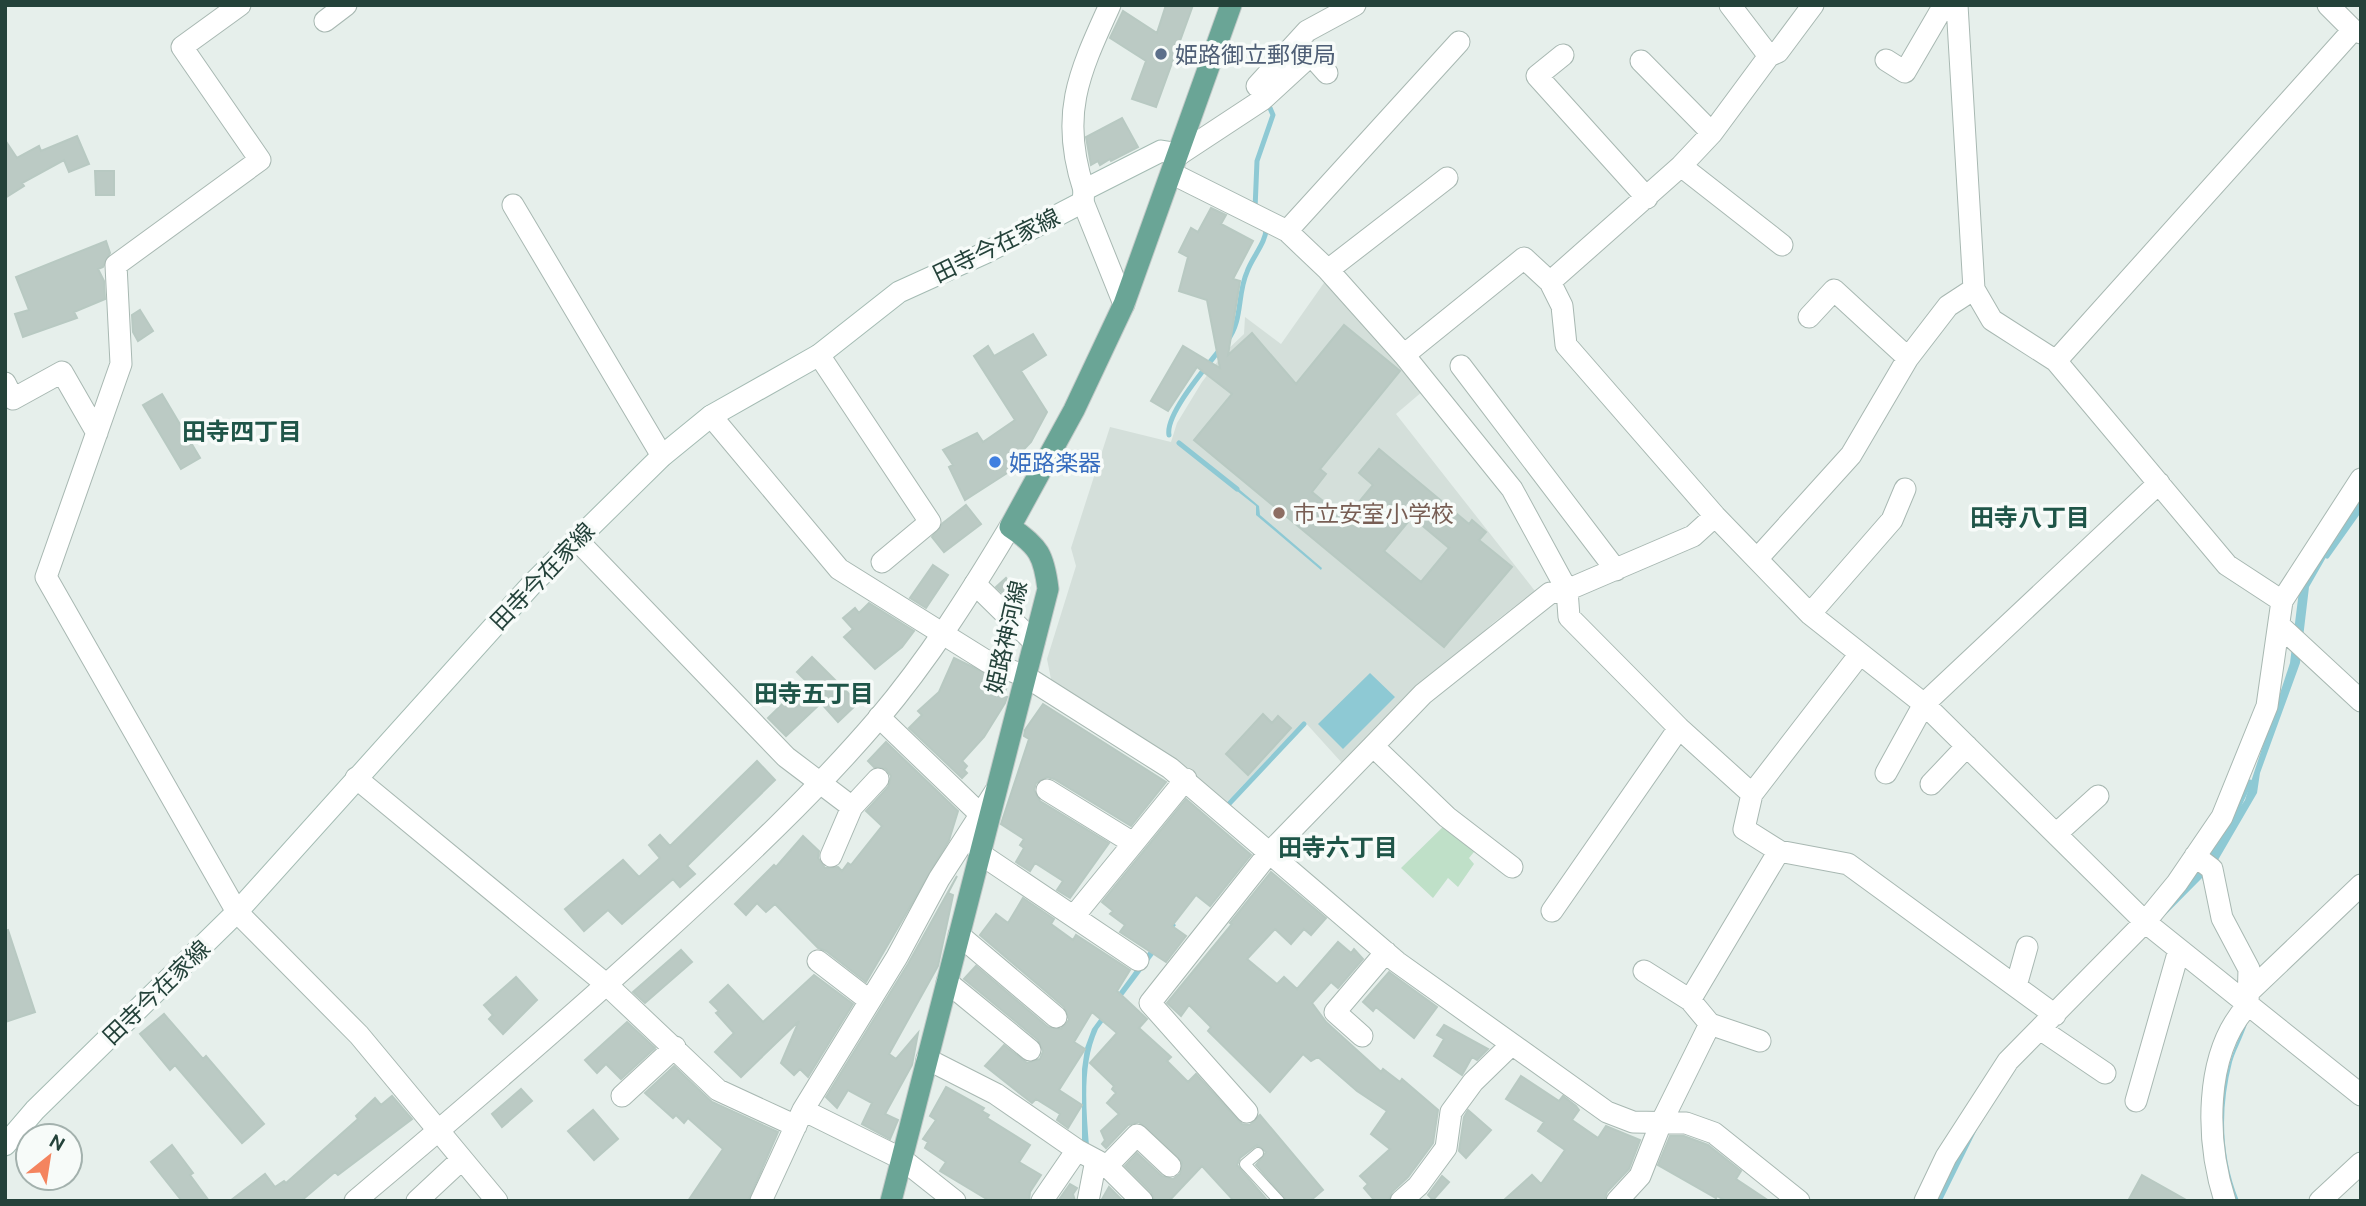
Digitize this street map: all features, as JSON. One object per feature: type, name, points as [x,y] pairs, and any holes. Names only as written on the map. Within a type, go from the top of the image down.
[{"type":"main road","points":[[1010,527],[1074,410],[1124,304],[1180,154],[1231,5]]},
{"type":"main road","name":"姫路神河線","points":[[891,1201],[1048,589],[1041,555],[1032,541],[1010,527]]},
{"type":"street","points":[[240,5],[182,47],[260,160],[116,265],[121,364],[46,578],[237,912],[359,1035],[497,1201]]},
{"type":"street","points":[[325,21],[345,5]]},
{"type":"street","points":[[1257,86],[1307,31],[1354,5]]},
{"type":"street","points":[[1730,5],[1769,56]]},
{"type":"street","points":[[1550,282],[1681,166],[1712,133],[1769,56],[1778,52],[1813,5]]},
{"type":"street","points":[[1886,60],[1905,72],[1944,5]]},
{"type":"street","points":[[1957,5],[1975,289],[1992,320],[2056,361],[2227,565],[2282,601]]},
{"type":"street","points":[[2056,361],[2357,32],[2328,5]]},
{"type":"street","points":[[1104,8],[1072,105],[1072,137],[1084,196],[1124,304]]},
{"type":"street","points":[[1287,231],[1460,42]]},
{"type":"street","points":[[1180,154],[1262,100],[1311,55],[1327,73]]},
{"type":"street","points":[[1563,55],[1537,76],[1647,198]]},
{"type":"street","points":[[1641,61],[1712,133]]},
{"type":"street","name":"田寺今在家線","points":[[5,1145],[35,1110],[237,912],[458,664],[576,539],[662,456],[711,416],[819,355],[899,292],[985,253],[1161,151],[1180,154]]},
{"type":"street","points":[[1681,166],[1782,245]]},
{"type":"street","points":[[1172,174],[1287,231],[1328,270],[1404,355],[1512,489],[1567,590],[1569,617],[1679,728],[1752,794]]},
{"type":"street","points":[[1328,270],[1447,178]]},
{"type":"street","points":[[513,205],[662,456]]},
{"type":"street","points":[[1404,355],[1524,258],[1550,282],[1562,306],[1566,345],[1715,516],[1810,614],[1924,704],[2150,926],[2179,950],[2249,997],[2361,1095]]},
{"type":"street","points":[[1757,559],[1851,455],[1908,358],[1948,306],[1975,289]]},
{"type":"street","points":[[1809,317],[1834,290],[1908,358]]},
{"type":"street","points":[[819,355],[930,522],[882,562]]},
{"type":"street","points":[[1461,366],[1506,407],[1567,487],[1616,570]]},
{"type":"street","points":[[5,383],[13,399],[62,372],[97,433]]},
{"type":"street","points":[[711,416],[839,569],[988,662],[1025,676],[1186,779],[1386,952],[1510,1046],[1607,1112],[1633,1122],[1686,1123],[1713,1133],[1799,1201]]},
{"type":"street","points":[[1926,1201],[1946,1157],[2008,1061],[2049,1027],[2150,926],[2204,862],[2267,706],[2282,601],[2361,479]]},
{"type":"street","points":[[1886,774],[1924,704],[2159,483]]},
{"type":"street","points":[[1810,614],[1900,526],[1905,489]]},
{"type":"street","points":[[1247,1112],[1150,1003],[1269,853],[1423,694],[1550,593],[1567,590],[1693,536],[1715,516]]},
{"type":"street","points":[[355,1201],[607,985],[771,834],[821,783],[879,718],[943,634],[1010,527]]},
{"type":"street","points":[[576,539],[786,757],[852,807]]},
{"type":"street","points":[[975,584],[1034,642]]},
{"type":"street","points":[[2280,626],[2361,701]]},
{"type":"street","points":[[1860,654],[1752,794],[1744,829],[1779,851],[1848,864],[2016,986],[2049,1027],[2105,1073]]},
{"type":"street","points":[[879,718],[980,814]]},
{"type":"street","points":[[1552,911],[1679,728]]},
{"type":"street","points":[[1373,746],[1447,817],[1512,867]]},
{"type":"street","points":[[1931,784],[1967,746]]},
{"type":"street","points":[[356,778],[607,985],[719,1090],[800,1118],[902,1159],[955,1201]]},
{"type":"street","points":[[831,856],[852,807],[878,779]]},
{"type":"street","points":[[1074,916],[1186,779]]},
{"type":"street","points":[[1047,790],[1133,843]]},
{"type":"street","points":[[761,1201],[800,1118],[995,792]]},
{"type":"street","points":[[2056,834],[2098,796]]},
{"type":"street","points":[[1690,1000],[1779,851]]},
{"type":"street","points":[[979,853],[1138,960]]},
{"type":"street","points":[[2204,862],[2222,918],[2249,969],[2249,997]]},
{"type":"street","points":[[2225,1201],[2212,1131],[2213,1095],[2218,1067],[2236,1017],[2249,997],[2361,885]]},
{"type":"street","points":[[959,934],[1056,1017]]},
{"type":"street","points":[[2016,986],[2027,947]]},
{"type":"street","points":[[2136,1101],[2179,950]]},
{"type":"street","points":[[1362,1036],[1335,1012],[1386,952]]},
{"type":"street","points":[[818,961],[870,1001]]},
{"type":"street","points":[[1644,971],[1690,1000],[1710,1024],[1760,1041]]},
{"type":"street","points":[[947,982],[1030,1050]]},
{"type":"street","points":[[1617,1201],[1640,1176],[1661,1123],[1710,1024]]},
{"type":"street","points":[[1401,1201],[1418,1186],[1446,1148],[1451,1112],[1473,1082],[1510,1046]]},
{"type":"street","points":[[622,1096],[675,1047]]},
{"type":"street","points":[[927,1059],[996,1094],[1093,1159],[1142,1201]]},
{"type":"street","points":[[1042,1201],[1093,1159],[1136,1135],[1170,1166]]},
{"type":"street","points":[[417,1201],[462,1159]]},
{"type":"street","points":[[1088,1201],[1093,1159]]},
{"type":"street","points":[[2320,1201],[2361,1163]]},
{"type":"lane","points":[[1258,1153],[1245,1164],[1279,1201]]},
{"type":"shaded area","name":"市立安室小学校","points":[[1326,280],[1423,391],[1396,414],[1535,591],[1493,623],[1342,763],[1304,721],[1225,804],[1052,684],[1047,659],[1076,566],[1071,548],[1110,427],[1171,442],[1177,423],[1202,382],[1224,353],[1244,334],[1245,317],[1281,344]]},
{"type":"green space","points":[[1448,822],[1478,847],[1469,858],[1474,864],[1458,887],[1448,878],[1433,898],[1401,868]]},
{"type":"water","points":[[1234,485],[1259,506],[1260,515],[1322,568],[1321,570],[1256,515],[1256,506],[1232,487]]},
{"type":"water","points":[[2361,498],[2361,507],[2337,538],[2309,587],[2300,663],[2260,773],[2257,793],[2218,860],[2206,873],[2218,918],[2245,970],[2248,988],[2243,989],[2241,969],[2217,927],[2202,878],[2009,1073],[1981,1114],[1939,1201],[1936,1201],[1978,1113],[2006,1071],[2176,900],[2245,800],[2290,663],[2299,591],[2328,542]]},
{"type":"water","points":[[1370,673],[1395,697],[1343,749],[1318,724]]},
{"type":"water","points":[[1171,921],[1176,925],[1098,1029],[1087,1071],[1089,1146],[1082,1142],[1082,1069],[1085,1048],[1092,1029]]},
{"type":"water","points":[[2249,1016],[2232,1062],[2225,1097],[2226,1150],[2239,1201],[2234,1201],[2221,1129],[2222,1107],[2230,1063]]},
{"type":"building","points":[[1166,5],[1193,5],[1156,107],[1132,99],[1146,61],[1110,38],[1123,11],[1157,33]]},
{"type":"building","points":[[1122,118],[1138,147],[1111,161],[1110,159],[1100,165],[1098,161],[1091,165],[1086,137]]},
{"type":"building","points":[[77,136],[89,164],[69,172],[64,160],[22,183],[24,186],[5,198],[5,140],[17,158],[39,146],[41,151]]},
{"type":"building","points":[[95,171],[114,171],[114,195],[96,195]]},
{"type":"building","points":[[1211,208],[1226,215],[1221,224],[1253,241],[1233,279],[1240,281],[1228,355],[1252,333],[1296,384],[1344,325],[1400,371],[1320,469],[1326,474],[1312,492],[1345,519],[1373,485],[1359,473],[1379,449],[1469,524],[1472,520],[1486,532],[1479,540],[1512,567],[1444,647],[1194,440],[1232,394],[1197,367],[1168,411],[1151,401],[1183,346],[1220,368],[1207,300],[1179,291],[1188,257],[1179,252],[1191,228],[1198,232]],"holes":[[[1412,517],[1449,548],[1421,582],[1384,551]]]},
{"type":"building","points":[[106,241],[110,253],[103,267],[98,269],[104,281],[105,299],[74,312],[77,318],[23,337],[15,314],[29,310],[16,277]]},
{"type":"building","points":[[140,310],[153,331],[138,341],[133,332],[132,315]]},
{"type":"building","points":[[1033,334],[1046,355],[1021,371],[1047,412],[1031,442],[1012,462],[1015,468],[965,500],[949,467],[953,465],[943,450],[977,433],[983,442],[1015,420],[974,356],[988,346],[994,356]]},
{"type":"building","points":[[162,394],[200,458],[181,469],[143,405]]},
{"type":"building","points":[[966,505],[981,524],[944,552],[932,537],[943,523]]},
{"type":"building","points":[[933,565],[948,575],[926,608],[910,598]]},
{"type":"building","points":[[1006,578],[1023,597],[1015,605],[996,587]]},
{"type":"building","points":[[869,603],[914,631],[902,647],[875,669],[844,637],[853,629],[843,618],[855,608],[859,613]]},
{"type":"building","points":[[812,657],[858,703],[838,722],[821,703],[786,736],[768,718],[806,681],[797,672]]},
{"type":"building","points":[[954,658],[1008,684],[1003,696],[1007,697],[1005,703],[984,737],[962,761],[967,766],[964,770],[967,773],[962,778],[909,728],[922,715],[918,711],[939,692]]},
{"type":"building","points":[[1043,704],[1166,782],[1131,826],[1054,779],[1047,777],[1036,783],[1034,790],[1040,801],[1109,843],[1070,898],[1057,890],[1063,881],[1035,863],[1030,871],[1016,862],[1024,848],[1020,845],[1024,839],[1001,824],[1029,739],[1024,736],[1025,730]]},
{"type":"building","points":[[1263,714],[1272,723],[1278,716],[1291,728],[1248,775],[1226,754]]},
{"type":"building","points":[[886,742],[958,811],[949,840],[866,982],[826,951],[818,948],[775,904],[766,912],[757,903],[746,915],[735,904],[774,865],[776,867],[803,836],[819,851],[818,858],[825,868],[838,867],[842,871],[848,863],[851,865],[882,826],[866,811],[888,787],[891,776],[886,769],[874,767],[868,761]]},
{"type":"building","points":[[757,761],[775,780],[687,866],[695,874],[680,887],[673,879],[622,924],[608,910],[584,931],[565,909],[623,860],[639,877],[660,858],[649,845],[660,835],[670,846]]},
{"type":"building","points":[[1186,799],[1251,855],[1210,906],[1196,895],[1172,926],[1186,936],[1166,962],[1120,932],[1125,925],[1110,914],[1113,911],[1102,902]]},
{"type":"building","points":[[1271,872],[1326,918],[1311,935],[1304,929],[1291,944],[1275,929],[1247,959],[1277,984],[1284,977],[1297,989],[1338,942],[1351,953],[1354,949],[1363,959],[1338,988],[1331,982],[1312,1003],[1326,1022],[1381,1072],[1383,1069],[1400,1082],[1402,1079],[1438,1110],[1433,1143],[1408,1177],[1392,1192],[1388,1201],[1375,1201],[1364,1188],[1368,1184],[1360,1176],[1390,1149],[1371,1134],[1387,1111],[1357,1091],[1318,1057],[1311,1061],[1303,1054],[1270,1092],[1208,1031],[1211,1027],[1189,1005],[1181,1016],[1167,1003]]},
{"type":"building","points":[[957,876],[948,893],[953,895],[938,966],[889,1054],[896,1059],[918,1033],[912,1065],[885,1114],[898,1120],[890,1139],[862,1124],[872,1103],[848,1090],[837,1108],[826,1097],[908,964]]},
{"type":"building","points":[[1023,898],[1054,919],[1051,924],[1073,940],[1076,935],[1130,970],[1117,991],[1147,1019],[1139,1028],[1171,1057],[1167,1061],[1188,1082],[1196,1074],[1242,1124],[1250,1125],[1260,1115],[1323,1190],[1310,1201],[1287,1201],[1256,1165],[1266,1152],[1257,1145],[1240,1158],[1237,1165],[1268,1201],[1234,1201],[1202,1166],[1169,1201],[1155,1201],[1151,1192],[1125,1166],[1137,1153],[1162,1176],[1173,1179],[1180,1174],[1182,1162],[1139,1122],[1128,1125],[1106,1148],[1102,1144],[1105,1140],[1101,1131],[1119,1114],[1107,1103],[1116,1093],[1112,1089],[1114,1086],[1090,1063],[1117,1033],[1092,1012],[1074,1042],[1085,1049],[1059,1090],[1082,1105],[1068,1128],[1057,1120],[1060,1114],[1036,1099],[1032,1103],[985,1066],[1004,1045],[1027,1063],[1040,1059],[1043,1051],[1038,1040],[964,979],[976,966],[1048,1027],[1061,1029],[1069,1020],[1064,1007],[980,935],[996,914],[1008,923]]},
{"type":"building","points":[[8,930],[35,1012],[5,1022],[5,931]]},
{"type":"building","points":[[681,950],[692,962],[645,1003],[633,992]]},
{"type":"building","points":[[1389,972],[1437,1007],[1414,1038],[1376,1007],[1373,1011],[1363,1002]]},
{"type":"building","points":[[814,975],[853,1004],[808,1077],[800,1069],[794,1075],[781,1063],[799,1021],[741,1077],[715,1052],[734,1033],[710,1002],[728,985],[763,1022]]},
{"type":"building","points":[[516,977],[537,1000],[503,1034],[489,1019],[493,1015],[484,1005]]},
{"type":"building","points":[[164,1014],[203,1059],[206,1056],[264,1124],[242,1143],[175,1065],[170,1070],[140,1034]]},
{"type":"building","points":[[627,1022],[655,1048],[621,1079],[606,1064],[597,1073],[585,1060]]},
{"type":"building","points":[[1444,1025],[1488,1049],[1477,1060],[1472,1057],[1462,1075],[1434,1056],[1444,1039],[1437,1035]]},
{"type":"building","points":[[674,1066],[712,1102],[778,1132],[748,1201],[688,1201],[723,1149],[688,1118],[684,1123],[676,1115],[673,1118],[645,1093]]},
{"type":"building","points":[[1521,1076],[1559,1101],[1563,1096],[1576,1106],[1579,1110],[1572,1120],[1598,1138],[1606,1126],[1640,1140],[1629,1169],[1607,1192],[1604,1201],[1503,1201],[1532,1175],[1541,1184],[1565,1150],[1538,1131],[1544,1122],[1506,1099]]},
{"type":"building","points":[[946,1087],[984,1108],[982,1111],[989,1115],[987,1118],[1030,1145],[1019,1162],[1041,1175],[1030,1192],[1029,1201],[990,1201],[940,1171],[946,1162],[925,1148],[928,1142],[923,1139],[936,1120],[930,1116]]},
{"type":"building","points":[[521,1089],[532,1101],[502,1127],[492,1114]]},
{"type":"building","points":[[392,1096],[412,1119],[338,1175],[335,1172],[301,1201],[230,1201],[265,1174],[275,1187],[284,1181],[286,1183],[358,1119],[356,1116],[375,1098],[381,1105]]},
{"type":"building","points":[[593,1110],[618,1139],[594,1160],[568,1131]]},
{"type":"building","points":[[1468,1110],[1491,1130],[1466,1158],[1459,1151],[1464,1117]]},
{"type":"building","points":[[1670,1136],[1684,1136],[1708,1145],[1741,1171],[1736,1179],[1769,1201],[1726,1201],[1717,1196],[1716,1198],[1658,1165]]},
{"type":"building","points":[[172,1145],[209,1201],[182,1201],[151,1162]]},
{"type":"building","points":[[2142,1175],[2188,1201],[2128,1201]]},
{"type":"building","points":[[1442,1176],[1449,1182],[1433,1200],[1428,1195]]},
{"type":"building","points":[[1070,1184],[1077,1188],[1073,1194],[1075,1201],[1058,1201]]},
{"type":"building","points":[[1109,1187],[1123,1201],[1101,1201]]},
{"type":"waterway","points":[[1255,209],[1257,161],[1273,115],[1270,108]]},
{"type":"waterway","points":[[1227,341],[1238,316],[1244,280],[1264,238],[1266,227]]},
{"type":"waterway","points":[[1169,435],[1180,403],[1221,348]]},
{"type":"waterway","points":[[1179,443],[1237,489]]},
{"type":"waterway","points":[[2327,556],[2361,508]]},
{"type":"waterway","points":[[1226,807],[1304,724]]},
{"type":"waterway","points":[[2232,820],[2250,782]]},
{"type":"waterway","points":[[1939,1201],[1975,1128]]},
{"type":"place","name":"姫路御立郵便局","points":[[1161,54]]},
{"type":"place","name":"姫路楽器","points":[[995,462]]},
{"type":"place","name":"市立安室小学校","points":[[1279,513]]},
{"type":"district","name":"田寺四丁目","points":[[242,431]]},
{"type":"district","name":"田寺八丁目","points":[[2030,517]]},
{"type":"district","name":"田寺五丁目","points":[[814,693]]},
{"type":"district","name":"田寺六丁目","points":[[1338,847]]}]
